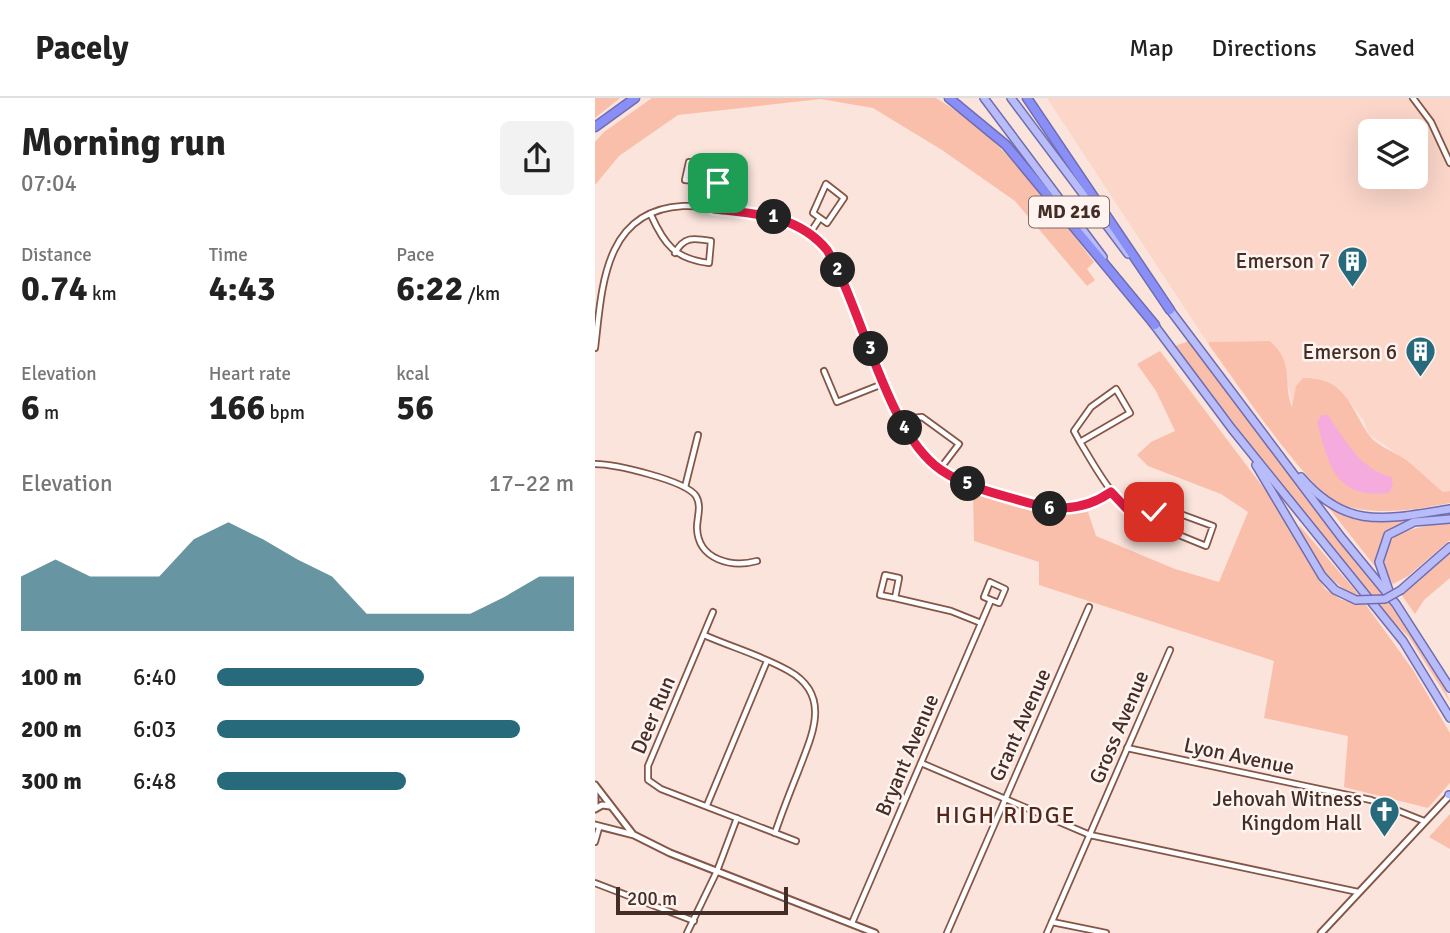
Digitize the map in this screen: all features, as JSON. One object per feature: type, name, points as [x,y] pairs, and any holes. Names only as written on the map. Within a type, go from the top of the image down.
[{"type":"highway","points":[[595,127],[635,98]]},
{"type":"highway","points":[[949,98],[989,128],[1020,159],[1154,325]]},
{"type":"highway","points":[[1027,98],[1170,310]]},
{"type":"main road","name":"MD 216","points":[[984,98],[1233,429],[1403,641],[1450,718]]},
{"type":"main road","name":"MD 216","points":[[1011,98],[1248,415],[1396,604],[1450,688]]},
{"type":"main road","points":[[1248,415],[1319,497],[1345,513],[1386,519],[1450,509]]},
{"type":"main road","points":[[1233,429],[1322,576],[1335,590],[1356,600],[1385,599],[1401,590],[1450,547]]},
{"type":"main road","points":[[1396,604],[1380,573],[1379,562],[1388,535],[1414,522],[1450,519]]},
{"type":"street","points":[[1413,98],[1431,122],[1450,163]]},
{"type":"street","points":[[714,209],[718,183],[720,163],[689,162],[685,180],[718,183]]},
{"type":"street","points":[[826,184],[844,198],[827,223],[820,218],[813,214],[826,184]]},
{"type":"street","points":[[595,348],[602,289],[609,258],[629,229],[651,215],[680,206],[785,219],[810,233],[827,250],[900,419],[921,451],[940,469],[975,487],[1052,509],[1081,507],[1111,492]]},
{"type":"street","points":[[651,215],[663,241],[675,253],[709,263],[711,241],[689,239],[683,241],[675,253]]},
{"type":"street","points":[[810,233],[820,218]]},
{"type":"street","points":[[824,371],[837,402],[885,383]]},
{"type":"street","points":[[1080,442],[1130,413],[1116,389],[1082,418],[1074,431],[1080,442],[1111,492],[1128,510],[1147,523],[1206,546],[1213,526],[1164,508],[1156,510],[1147,523]]},
{"type":"street","points":[[900,419],[922,417],[959,444],[940,469]]},
{"type":"street","points":[[685,487],[698,435]]},
{"type":"street","points":[[595,464],[617,466],[685,487],[699,502],[698,533],[707,551],[720,561],[736,566],[757,561]]},
{"type":"street","points":[[894,598],[899,578],[884,575],[880,595],[951,611],[981,623]]},
{"type":"street","name":"Bryant Avenue","points":[[990,582],[1006,589],[999,603],[991,600],[983,597],[990,582]]},
{"type":"street","name":"Bryant Avenue","points":[[852,923],[991,600]]},
{"type":"street","name":"Grant Avenue","points":[[947,933],[1089,607]]},
{"type":"street","name":"Deer Run","points":[[713,612],[647,773],[653,785],[796,841]]},
{"type":"street","points":[[704,635],[788,670],[803,683],[813,700],[816,718],[813,737],[775,832]]},
{"type":"street","name":"Gross Avenue","points":[[1047,933],[1170,650]]},
{"type":"street","points":[[707,806],[767,661]]},
{"type":"street","name":"Lyon Avenue","points":[[1127,748],[1371,800],[1425,821]]},
{"type":"street","points":[[921,763],[1090,835],[1358,892]]},
{"type":"street","points":[[595,784],[595,808],[602,805],[613,807]]},
{"type":"street","points":[[595,784],[634,835]]},
{"type":"street","points":[[1321,933],[1450,795]]},
{"type":"street","points":[[608,829],[613,826],[617,816]]},
{"type":"street","points":[[687,933],[717,871],[737,818]]},
{"type":"street","points":[[595,842],[597,827],[634,835],[670,853],[875,933]]},
{"type":"street","points":[[595,883],[694,921]]},
{"type":"street","points":[[1052,922],[1106,933]]},
{"type":"shaded area","points":[[595,98],[620,98],[595,118]]},
{"type":"shaded area","points":[[652,98],[936,98],[983,132],[1023,172],[1094,262],[1087,269],[1095,280],[1087,286],[1015,201],[942,150],[873,108],[821,99],[678,115],[619,156],[595,185],[595,142],[604,132]]},
{"type":"shaded area","points":[[1047,98],[1450,98],[1450,491],[1443,492],[1409,462],[1369,434],[1364,421],[1340,389],[1312,378],[1295,399],[1293,408],[1289,389],[1270,341],[1210,342],[1209,345]]},
{"type":"shaded area","points":[[1189,341],[1404,623],[1442,682],[1450,702],[1409,637],[1393,622],[1277,479],[1175,346]]},
{"type":"shaded area","points":[[1270,341],[1283,357],[1292,407],[1296,386],[1303,378],[1318,379],[1338,388],[1369,435],[1383,447],[1405,459],[1443,492],[1450,491],[1450,503],[1408,510],[1365,510],[1338,503],[1325,494],[1291,456],[1209,345],[1209,342]]},
{"type":"shaded area","points":[[1160,351],[1278,507],[1325,589],[1342,600],[1366,605],[1413,670],[1450,733],[1450,783],[1428,808],[1344,787],[1348,736],[1264,718],[1274,661],[1039,585],[1039,562],[974,541],[973,493],[1044,513],[1088,512],[1096,536],[1175,569],[1219,582],[1248,512],[1221,494],[1148,466],[1137,455],[1151,442],[1175,431],[1156,391],[1137,364]]},
{"type":"shaded area","points":[[1322,415],[1328,415],[1362,461],[1391,477],[1393,485],[1389,493],[1357,491],[1337,476],[1317,422]]},
{"type":"shaded area","points":[[1329,508],[1364,521],[1380,522],[1450,512],[1450,516],[1409,521],[1390,531],[1383,540],[1377,569]]},
{"type":"shaded area","points":[[1450,522],[1450,540],[1408,576],[1393,584],[1386,567],[1385,553],[1389,543],[1408,531]]},
{"type":"shaded area","points":[[1299,525],[1360,596],[1330,578],[1314,557]]},
{"type":"shaded area","points":[[1450,550],[1450,578],[1424,600],[1415,614],[1401,594]]},
{"type":"shaded area","points":[[1450,814],[1450,849],[1429,837]]},
{"type":"place","name":"Emerson 7","points":[[1353,288]]},
{"type":"place","name":"Emerson 6","points":[[1420,379]]},
{"type":"place","name":"Jehovah Witness Kingdom Hall","points":[[1385,838]]},
{"type":"district","name":"HIGH RIDGE","points":[[1006,815]]},
{"type":"route","points":[[718,183],[714,209],[785,219],[810,233],[827,250],[900,419],[921,451],[940,469],[964,483],[1041,507],[1081,507],[1111,492],[1128,510],[1147,523],[1154,512]]}]
